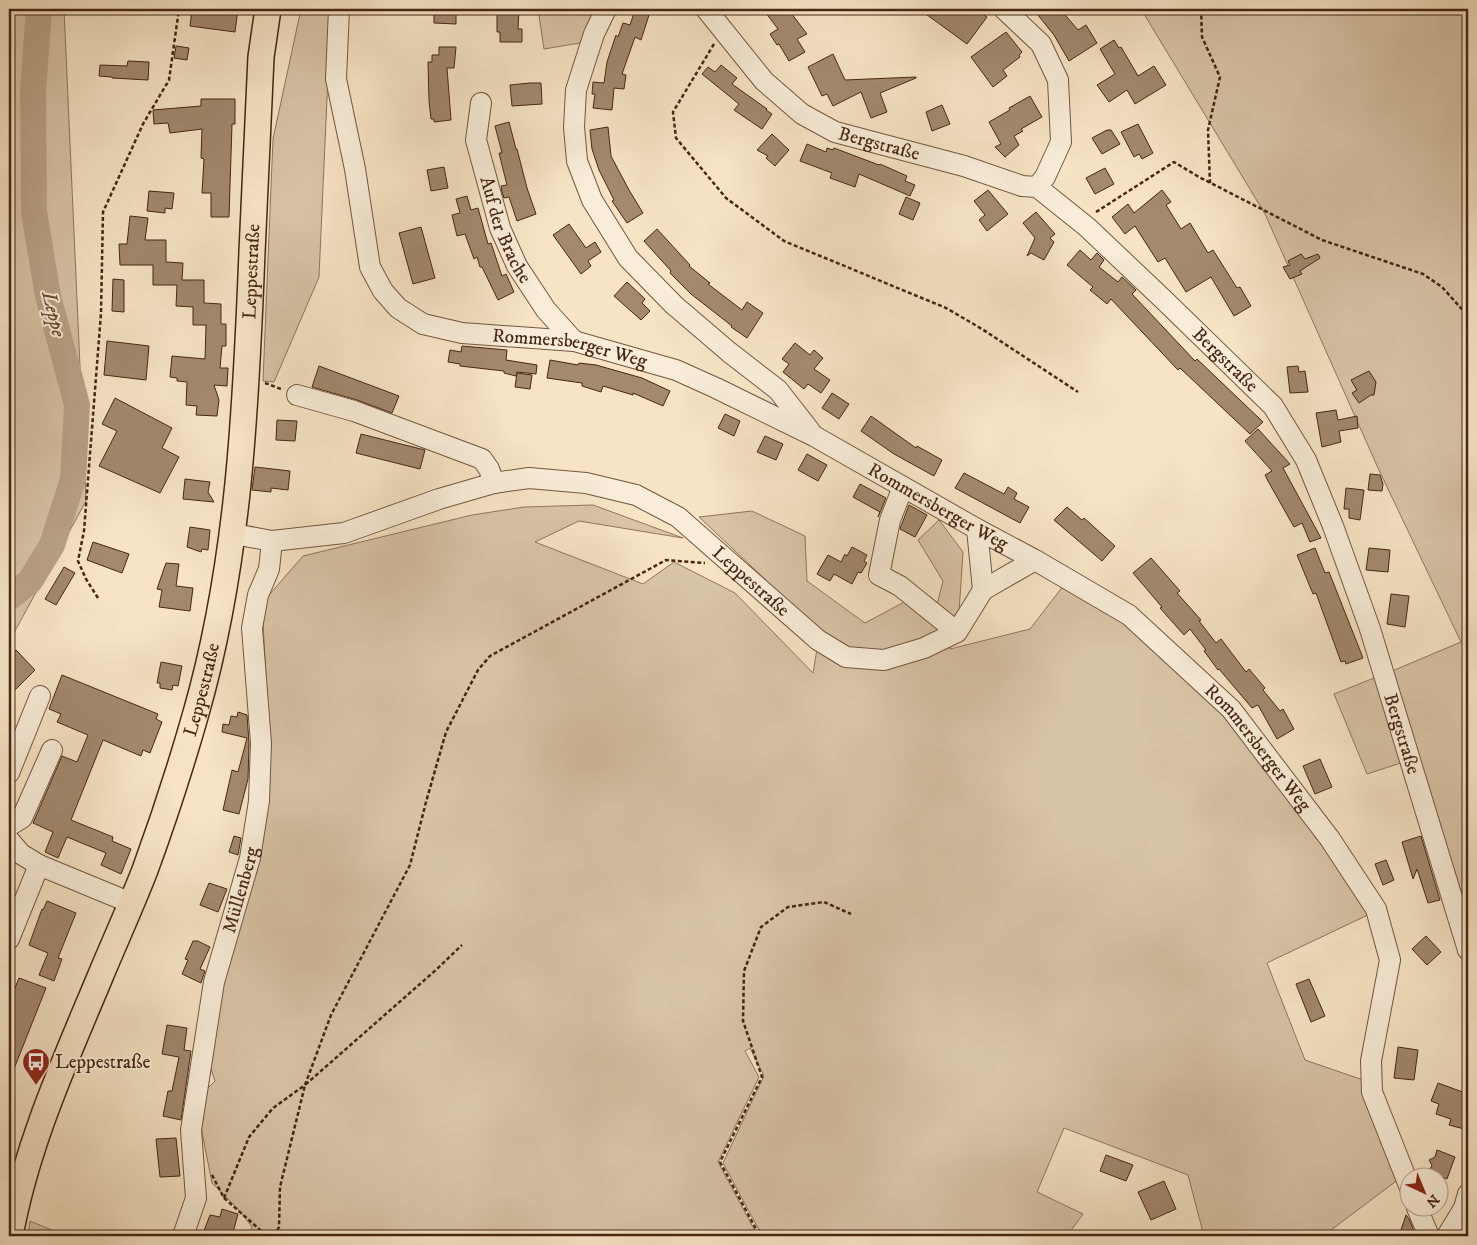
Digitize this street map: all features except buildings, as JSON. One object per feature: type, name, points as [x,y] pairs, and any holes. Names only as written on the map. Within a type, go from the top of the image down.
[{"type":"main road","name":"Leppestraße","points":[[10,1236],[11,1212],[55,1083],[144,872],[169,801],[197,710],[213,642],[234,534],[248,377],[261,57],[268,9]]},
{"type":"street","name":"Rommersberger Weg","points":[[339,9],[336,79],[355,169],[370,267],[383,291],[398,308],[424,324],[462,333],[574,341],[676,370],[814,436],[1129,615],[1231,709],[1330,839],[1376,909],[1390,960],[1370,1061],[1372,1092],[1402,1168]]},
{"type":"street","points":[[606,9],[594,34],[576,90],[574,127],[577,161],[592,200],[628,258],[674,305],[729,352],[778,390],[814,436]]},
{"type":"street","name":"Bergstraße","points":[[706,9],[764,81],[802,114],[836,132],[964,166],[1022,186],[1036,187],[1083,223],[1272,406],[1306,460],[1370,630],[1468,950]]},
{"type":"street","points":[[1004,9],[1041,44],[1058,80],[1061,142],[1045,177],[1036,187]]},
{"type":"street","name":"Auf der Brache","points":[[481,103],[476,140],[500,228],[517,266],[546,310],[574,341]]},
{"type":"street","points":[[297,395],[354,411],[482,459],[489,469],[494,483]]},
{"type":"street","name":"Leppestraße","points":[[234,534],[272,542],[344,533],[439,499],[494,483],[529,478],[586,483],[636,495],[678,517],[818,640],[846,657],[884,660],[924,648],[957,632]]},
{"type":"street","points":[[903,487],[890,520],[879,575],[900,586],[957,632],[983,590],[1035,560]]},
{"type":"street","points":[[977,529],[983,590]]},
{"type":"street","name":"Müllenberg","points":[[183,1236],[196,1198],[191,1130],[214,982],[250,858],[259,801],[262,743],[252,628],[258,595],[269,569],[272,542]]},
{"type":"street","points":[[9,773],[40,696]]},
{"type":"street","points":[[9,826],[22,818],[52,750]]},
{"type":"street","points":[[9,840],[20,854],[39,865],[131,903]]},
{"type":"street","points":[[9,939],[39,865]]},
{"type":"street","points":[[1447,1236],[1464,1208],[1468,1194]]},
{"type":"street","points":[[1421,1218],[1428,1236]]},
{"type":"path","points":[[98,598],[86,579],[78,561],[84,531],[101,313],[103,212],[143,124],[169,80],[179,9]]},
{"type":"path","points":[[1201,9],[1202,37],[1220,77],[1208,130],[1210,183]]},
{"type":"path","points":[[723,31],[673,112],[676,138],[726,198],[784,241],[946,308],[982,329],[1078,392]]},
{"type":"path","points":[[1083,223],[1094,213],[1174,162],[1210,183],[1322,240],[1424,274],[1442,287],[1468,316]]},
{"type":"path","points":[[248,377],[297,395]]},
{"type":"path","points":[[274,1236],[279,1227],[280,1187],[305,1086],[331,1015],[410,865],[446,732],[478,670],[490,656],[666,560],[734,566]]},
{"type":"path","points":[[766,1236],[756,1229],[720,1162],[762,1077],[743,1021],[744,971],[761,927],[788,907],[824,902],[851,914]]},
{"type":"path","points":[[224,1198],[249,1137],[274,1108],[305,1086],[438,969],[462,945]]},
{"type":"path","points":[[212,1174],[224,1198],[267,1236]]},
{"type":"shaded area","points":[[9,9],[64,9],[86,501],[10,640],[9,639]]},
{"type":"shaded area","points":[[301,9],[331,9],[319,277],[274,382],[263,381],[273,139]]},
{"type":"shaded area","points":[[538,9],[607,9],[592,41],[544,49]]},
{"type":"shaded area","points":[[1141,9],[1468,9],[1468,939],[1385,674],[1461,642],[1378,468],[1265,214]]},
{"type":"shaded area","points":[[593,505],[683,538],[579,521],[535,542],[643,584],[674,562],[735,593],[813,673],[820,631],[699,517],[752,511],[805,536],[807,581],[865,623],[908,600],[933,621],[943,581],[918,540],[939,520],[963,552],[959,612],[950,649],[1030,629],[1067,581],[1129,618],[1221,713],[1327,842],[1374,912],[1267,963],[1305,1060],[1366,1081],[1399,1179],[1323,1236],[1204,1236],[1188,1175],[1064,1128],[1037,1192],[1083,1214],[1067,1236],[769,1236],[758,1228],[723,1163],[764,1076],[750,1048],[745,1051],[759,1077],[718,1162],[755,1231],[761,1236],[249,1236],[252,1227],[237,1208],[212,1183],[199,1117],[202,1094],[215,1081],[208,1060],[270,749],[262,603],[303,556],[472,515],[524,507]]},
{"type":"shaded area","points":[[1379,676],[1407,761],[1367,774],[1334,694]]},
{"type":"shaded area","points":[[30,1221],[66,1236],[28,1236]]},
{"type":"waterway","name":"Leppe","points":[[9,598],[30,581],[52,545],[73,479],[77,405],[48,296],[34,212],[33,91],[39,9]]},
{"type":"place","name":"Leppestraße","points":[[36,1086]]}]
